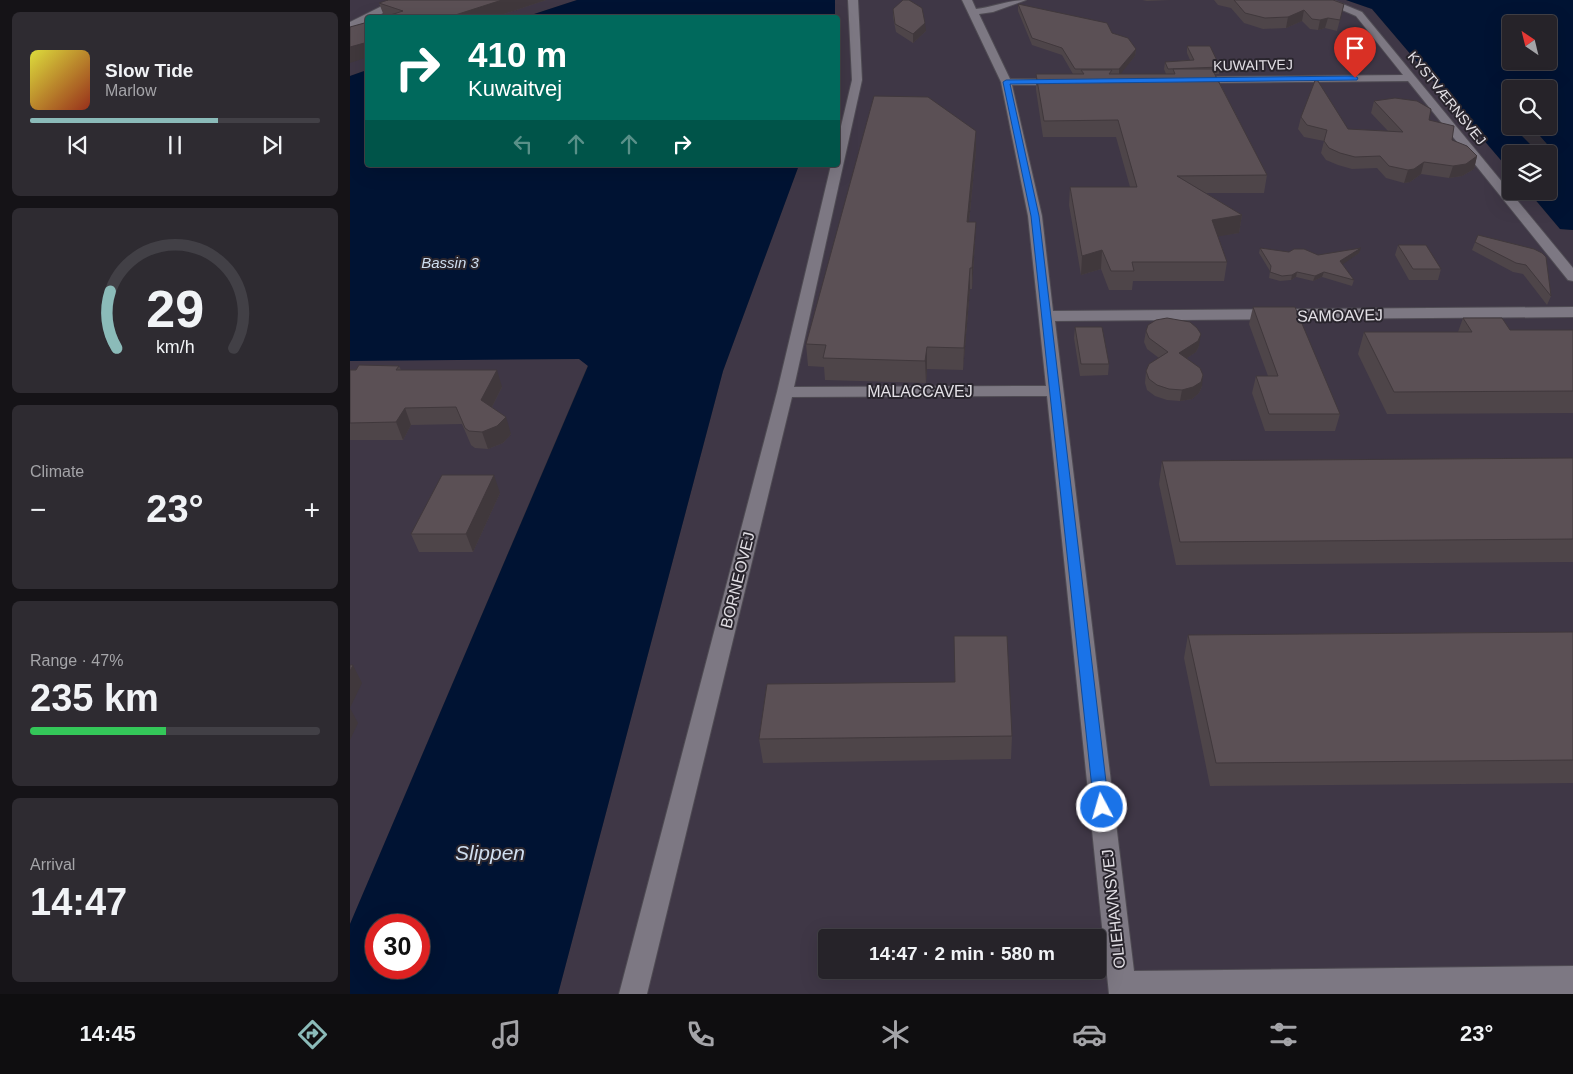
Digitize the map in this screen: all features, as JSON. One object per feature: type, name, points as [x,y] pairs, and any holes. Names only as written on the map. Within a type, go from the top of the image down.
[{"type":"street","points":[[372,15],[401,0]]},
{"type":"street","name":"BORNEOVEJ","points":[[840,151],[857,80],[852,0]]},
{"type":"street","points":[[970,6],[990,10],[1020,0]]},
{"type":"street","name":"KYSTVÆRNSVEJ","points":[[1324,0],[1346,7],[1359,14],[1573,277]]},
{"type":"street","name":"OLIEHAVNSVEJ","points":[[970,6],[1006,82],[1035,216],[1122,990]]},
{"type":"street","points":[[350,26],[365,18]]},
{"type":"street","name":"KUWAITVEJ","points":[[1181,80],[1410,78]]},
{"type":"street","points":[[1006,82],[1074,82]]},
{"type":"street","name":"BORNEOVEJ","points":[[633,994],[785,392],[836,167]]},
{"type":"street","name":"SAMOAVEJ","points":[[1046,316],[1573,312]]},
{"type":"street","name":"MALACCAVEJ","points":[[785,392],[1054,391]]},
{"type":"street","points":[[1122,990],[1573,980]]},
{"type":"shaded area","points":[[350,0],[577,0],[531,15],[365,15],[365,71],[350,76]]},
{"type":"shaded area","points":[[835,0],[1346,0],[1372,9],[1502,161],[1502,200],[1536,200],[1560,229],[1573,230],[1573,994],[558,994],[723,371],[798,167],[840,167],[840,15],[835,15]]},
{"type":"shaded area","points":[[350,359],[579,359],[588,365],[350,924]]},
{"type":"water","points":[[577,0],[835,0],[835,15],[531,15]]},
{"type":"water","points":[[1346,0],[1573,0],[1573,230],[1560,229],[1536,200],[1557,200],[1557,145],[1548,145],[1540,136],[1522,136],[1531,145],[1502,145],[1502,161],[1372,9]]},
{"type":"water","points":[[365,71],[365,167],[798,167],[723,371],[558,994],[350,994],[350,924],[588,366],[579,359],[350,361],[350,76]]},
{"type":"building","points":[[388,0],[502,0],[455,15],[390,15],[403,11],[379,3]]},
{"type":"building","points":[[903,0],[909,0],[922,8],[925,23],[913,34],[895,24],[893,9]]},
{"type":"building","points":[[1234,0],[1333,0],[1344,4],[1340,20],[1328,18],[1312,19],[1304,10],[1288,17],[1265,18],[1245,13]]},
{"type":"building","points":[[1018,4],[1107,23],[1112,33],[1128,38],[1136,49],[1119,69],[1075,69],[1062,48],[1032,38]]},
{"type":"building","points":[[365,23],[365,43],[350,47],[350,27]]},
{"type":"building","points":[[1187,46],[1210,46],[1220,67],[1168,69],[1165,62],[1194,60]]},
{"type":"building","points":[[1173,69],[1212,69],[1267,175],[1177,176],[1242,215],[1212,220],[1227,262],[1132,262],[1134,271],[1111,271],[1102,250],[1082,256],[1070,187],[1137,187],[1118,120],[1044,121],[1036,74],[1084,74],[1081,70],[1112,70],[1109,74],[1175,74]]},
{"type":"building","points":[[1316,78],[1348,129],[1403,132],[1374,101],[1395,98],[1417,101],[1431,109],[1429,120],[1454,126],[1452,140],[1467,146],[1477,156],[1466,164],[1453,166],[1424,162],[1414,169],[1408,170],[1389,166],[1380,156],[1355,157],[1329,148],[1324,141],[1327,130],[1307,125],[1301,117]]},
{"type":"building","points":[[874,96],[928,97],[976,131],[967,222],[976,222],[972,268],[970,268],[964,348],[927,347],[925,361],[823,358],[826,345],[806,344]]},
{"type":"building","points":[[1478,235],[1534,249],[1542,253],[1546,257],[1551,296],[1526,265],[1516,263],[1475,242]]},
{"type":"building","points":[[1398,245],[1426,245],[1441,269],[1413,269]]},
{"type":"building","points":[[1260,248],[1289,252],[1294,249],[1304,249],[1318,255],[1361,248],[1340,261],[1354,280],[1324,272],[1315,276],[1297,272],[1292,275],[1282,276],[1270,272],[1271,266]]},
{"type":"building","points":[[1253,307],[1295,307],[1340,414],[1269,414],[1256,376],[1278,376]]},
{"type":"building","points":[[1167,318],[1190,322],[1201,334],[1198,341],[1179,353],[1200,368],[1203,375],[1201,382],[1193,387],[1182,390],[1169,389],[1157,385],[1149,379],[1146,371],[1149,364],[1168,352],[1149,338],[1146,331],[1148,325],[1156,320]]},
{"type":"building","points":[[1463,318],[1502,318],[1510,330],[1573,330],[1573,391],[1394,392],[1364,332],[1472,332]]},
{"type":"building","points":[[1075,327],[1102,327],[1109,364],[1081,364]]},
{"type":"building","points":[[359,365],[399,366],[396,370],[497,370],[481,400],[506,417],[497,426],[482,432],[469,431],[465,428],[456,407],[405,408],[396,422],[350,423],[350,370],[356,370]]},
{"type":"building","points":[[1573,458],[1573,539],[1180,542],[1162,461]]},
{"type":"building","points":[[442,475],[494,475],[466,534],[411,534]]},
{"type":"building","points":[[1573,632],[1573,760],[1216,763],[1188,635]]},
{"type":"building","points":[[954,636],[1007,636],[1012,736],[759,739],[767,684],[955,682]]},
{"type":"route","points":[[1102,807],[1035,216],[1006,82],[1355,78]]},
{"type":"water label","name":"Bassin 3","points":[[450,263]]},
{"type":"water label","name":"Slippen","points":[[490,853]]}]
